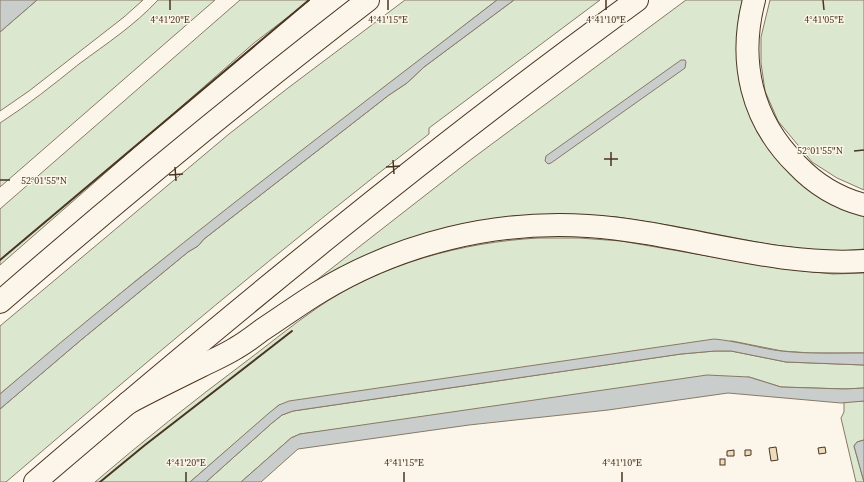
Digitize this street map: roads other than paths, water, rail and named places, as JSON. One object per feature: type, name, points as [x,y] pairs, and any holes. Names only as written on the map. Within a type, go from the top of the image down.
[{"type":"highway","points":[[0,302],[172,156],[304,49],[368,0]]},
{"type":"highway","points":[[35,482],[305,255],[514,92],[637,0]]},
{"type":"highway","points":[[754,0],[748,30],[748,69],[757,105],[766,125],[782,150],[804,172],[830,191],[864,205]]},
{"type":"highway","points":[[128,403],[237,348],[308,299],[351,274],[409,250],[472,233],[524,226],[593,226],[639,231],[795,259],[832,262],[864,261]]}]
